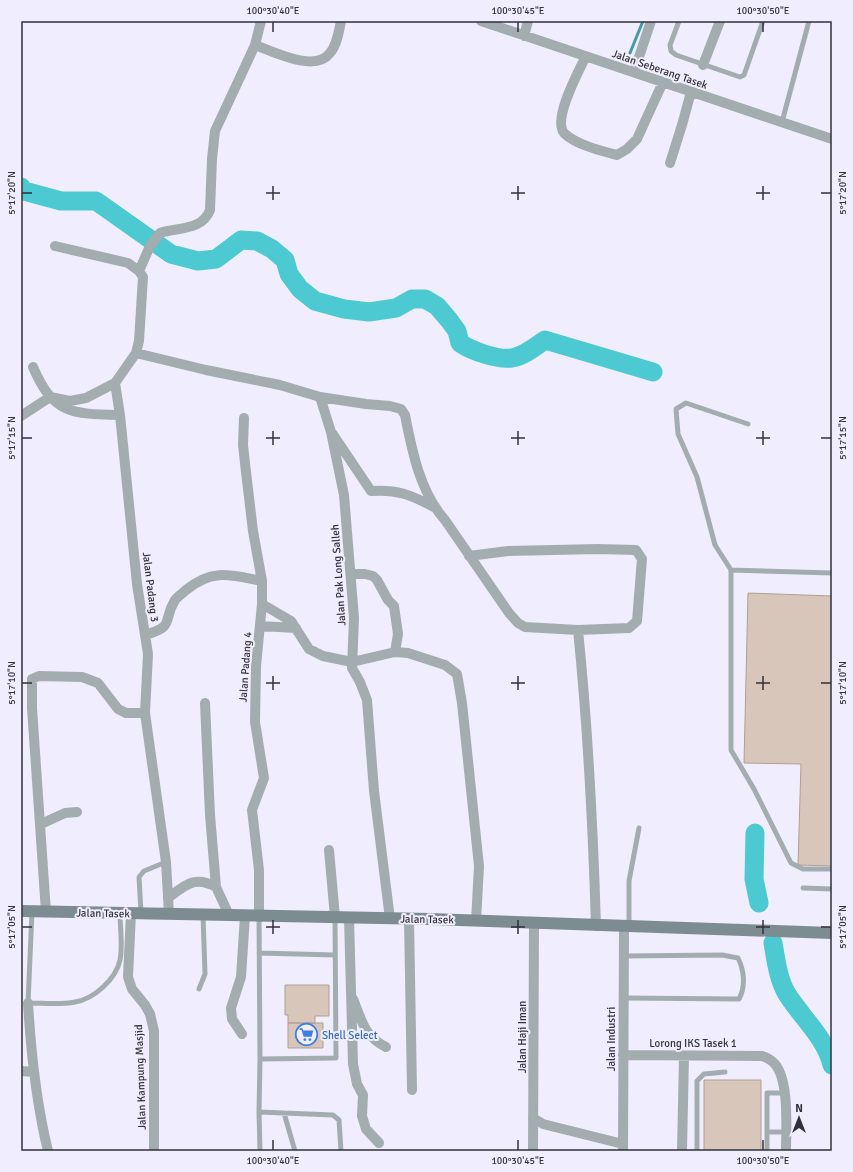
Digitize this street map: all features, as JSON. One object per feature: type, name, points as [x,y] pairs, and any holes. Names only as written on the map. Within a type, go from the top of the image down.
[{"type":"main road","name":"Jalan Tasek","points":[[27,911],[409,919],[832,933]]},
{"type":"street","points":[[139,271],[150,246],[160,233],[200,224],[207,218],[210,210],[212,159],[215,131],[254,45],[261,21]]},
{"type":"street","points":[[254,45],[296,59],[316,63],[323,60],[331,52],[342,21]]},
{"type":"street","name":"Jalan Seberang Tasek","points":[[481,21],[832,139]]},
{"type":"street","points":[[524,36],[528,21]]},
{"type":"street","points":[[634,72],[651,21]]},
{"type":"street","points":[[703,65],[720,21]]},
{"type":"street","points":[[586,56],[564,106],[561,127],[565,134],[589,147],[617,155],[627,149],[637,139],[663,82]]},
{"type":"street","points":[[670,163],[691,92]]},
{"type":"street","points":[[21,416],[50,397],[70,402],[86,398],[114,383],[136,353],[139,341],[143,277],[139,271],[128,263],[55,246]]},
{"type":"street","points":[[136,353],[206,370],[280,385],[320,397],[390,406],[401,409],[405,415],[413,455],[434,507],[445,520],[469,556],[518,623],[530,628],[578,630],[629,628],[637,622],[642,559],[636,550],[598,549],[508,551],[469,556]]},
{"type":"street","points":[[33,367],[44,390],[64,408],[79,413],[120,414]]},
{"type":"street","name":"Jalan Padang 3","points":[[114,383],[120,414],[137,584],[148,654],[145,713],[166,862],[169,914]]},
{"type":"street","name":"Jalan Pak Long Salleh","points":[[320,397],[331,432],[344,495],[352,574],[354,618],[352,668],[360,682],[367,700],[376,806],[390,919]]},
{"type":"street","name":"Jalan Padang 4","points":[[244,418],[243,445],[253,531],[262,582],[262,604],[256,666],[254,722],[264,778],[252,810],[259,870],[259,916]]},
{"type":"street","points":[[331,432],[341,444],[371,491],[388,490],[408,494],[434,507]]},
{"type":"street","points":[[145,635],[157,632],[167,624],[175,600],[192,585],[209,576],[222,574],[262,582]]},
{"type":"street","points":[[352,574],[365,574],[373,576],[377,580],[388,600],[394,606],[398,634],[395,652]]},
{"type":"street","points":[[262,604],[290,621],[309,649],[323,656],[352,662],[395,652],[408,653],[445,665],[457,674],[462,703],[479,866],[476,921]]},
{"type":"street","points":[[260,626],[296,628]]},
{"type":"street","points":[[578,630],[586,705],[588,779],[593,829],[596,926]]},
{"type":"street","points":[[46,912],[32,708],[32,678],[39,676],[82,677],[98,683],[118,709],[126,713],[145,713]]},
{"type":"street","points":[[205,703],[210,815],[216,887],[230,915]]},
{"type":"street","points":[[41,824],[65,813],[77,812]]},
{"type":"street","points":[[329,850],[335,917]]},
{"type":"street","points":[[168,898],[183,886],[194,881],[206,881],[216,887]]},
{"type":"street","name":"Jalan Kampung Masjid","points":[[131,913],[128,977],[132,989],[145,1005],[150,1014],[154,1031],[154,1151]]},
{"type":"street","points":[[242,1034],[232,1019],[231,1008],[241,976],[245,916]]},
{"type":"street","points":[[349,918],[352,1064],[357,1084],[364,1095],[362,1116],[366,1129],[379,1143]]},
{"type":"street","points":[[409,919],[412,1090]]},
{"type":"street","name":"Jalan Haji Iman","points":[[533,1151],[534,924]]},
{"type":"street","name":"Jalan Industri","points":[[623,1147],[623,998],[626,927]]},
{"type":"street","points":[[351,994],[365,1028],[373,1041],[386,1047]]},
{"type":"street","points":[[28,1004],[33,1072],[40,1120],[48,1151]]},
{"type":"street","name":"Lorong IKS Tasek 1","points":[[623,1054],[762,1056],[774,1062],[781,1074],[784,1093]]},
{"type":"street","points":[[682,1151],[684,1056]]},
{"type":"street","points":[[21,1071],[33,1072]]},
{"type":"street","points":[[784,1093],[786,1151]]},
{"type":"street","points":[[533,1118],[543,1124],[623,1147]]},
{"type":"lane","points":[[679,21],[670,45],[671,51],[676,55],[737,76],[744,75],[763,21]]},
{"type":"lane","points":[[782,122],[809,21]]},
{"type":"lane","points":[[748,424],[686,403],[676,408],[678,434],[697,477],[715,545],[730,570],[731,750],[754,789],[790,863],[803,869],[832,869]]},
{"type":"lane","points":[[730,570],[832,573]]},
{"type":"lane","points":[[626,927],[629,880],[639,828]]},
{"type":"lane","points":[[27,911],[28,1004],[76,1002],[97,992],[108,983],[117,970],[138,877],[144,871],[166,862]]},
{"type":"lane","points":[[803,888],[832,889]]},
{"type":"lane","points":[[199,989],[205,974],[203,915]]},
{"type":"lane","points":[[259,916],[260,1151]]},
{"type":"lane","points":[[260,1059],[336,1058],[335,917]]},
{"type":"lane","points":[[260,953],[335,955]]},
{"type":"lane","points":[[623,998],[739,998],[742,993],[744,982],[742,966],[738,958],[722,955],[624,956]]},
{"type":"lane","points":[[697,1151],[697,1081],[704,1074],[725,1072]]},
{"type":"lane","points":[[767,1151],[767,1093],[784,1093]]},
{"type":"lane","points":[[259,1112],[333,1115],[339,1120],[341,1151]]},
{"type":"lane","points":[[284,1113],[295,1151]]},
{"type":"lane","points":[[767,1132],[786,1132]]},
{"type":"building","points":[[748,593],[832,596],[832,866],[798,865],[801,764],[744,763]]},
{"type":"building","points":[[285,985],[329,985],[329,1016],[315,1016],[315,1023],[288,1023],[288,1015],[285,1015]]},
{"type":"building","name":"Shell Select","points":[[288,1023],[323,1023],[323,1048],[288,1048]]},
{"type":"building","points":[[704,1080],[761,1080],[761,1151],[704,1151]]},
{"type":"waterway","points":[[630,53],[643,21]]},
{"type":"waterway","points":[[21,187],[24,191],[61,201],[96,201],[171,254],[198,261],[216,259],[241,240],[257,241],[272,249],[285,260],[289,274],[300,289],[315,301],[344,309],[369,312],[396,308],[412,299],[425,299],[437,306],[449,320],[457,331],[460,343],[485,354],[499,358],[512,358],[525,353],[545,340],[653,372]]},
{"type":"waterway","points":[[755,833],[754,879],[759,903]]},
{"type":"waterway","points":[[773,943],[781,982],[793,1003],[824,1045],[832,1065]]},
{"type":"place","name":"Shell Select","points":[[306,1035]]}]
